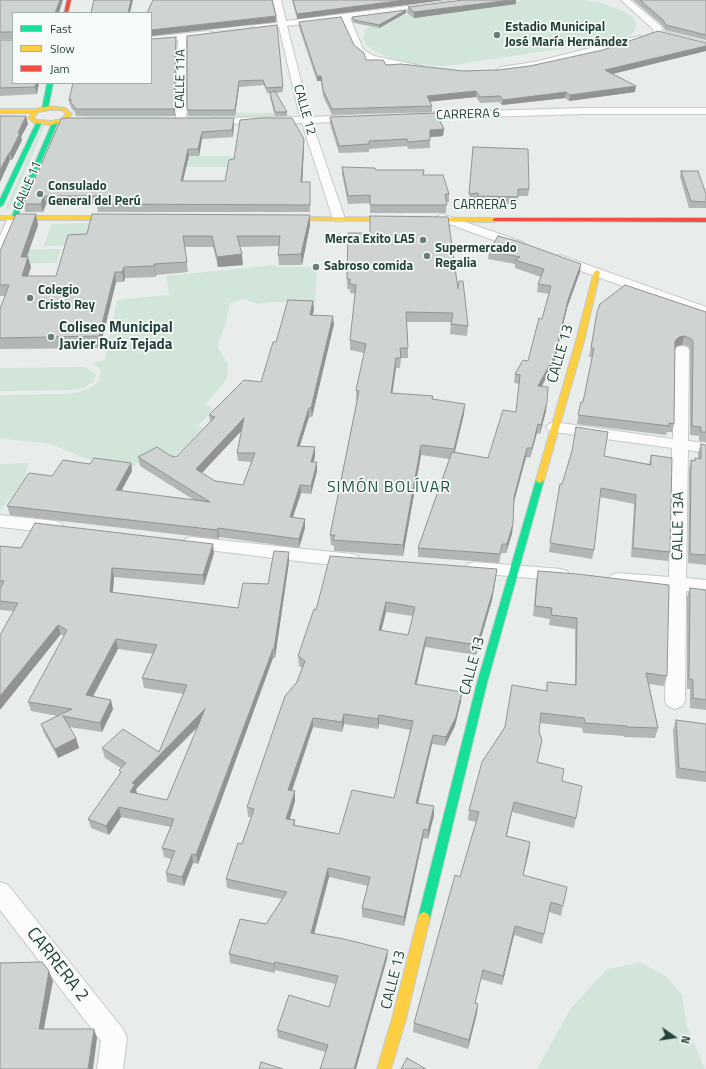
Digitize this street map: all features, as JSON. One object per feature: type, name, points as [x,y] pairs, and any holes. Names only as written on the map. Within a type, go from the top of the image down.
[{"type":"street","points":[[66,12],[69,0]]},
{"type":"street","name":"CALLE 12","points":[[276,0],[305,116],[339,219]]},
{"type":"street","points":[[244,30],[475,0]]},
{"type":"street","points":[[625,0],[658,28],[658,32]]},
{"type":"street","points":[[345,17],[359,50],[371,58],[426,69]]},
{"type":"street","points":[[490,72],[534,65],[583,54],[618,45],[658,32],[706,45]]},
{"type":"street","points":[[152,40],[220,33]]},
{"type":"street","name":"CALLE 11A","points":[[181,121],[182,38]]},
{"type":"street","points":[[50,84],[37,113],[39,122],[61,112]]},
{"type":"street","points":[[142,110],[219,110]]},
{"type":"street","points":[[249,110],[305,116],[363,118]]},
{"type":"street","points":[[0,111],[37,113]]},
{"type":"street","name":"CARRERA 6","points":[[406,116],[584,111],[706,111]]},
{"type":"street","points":[[0,118],[37,113],[61,112],[80,115]]},
{"type":"street","name":"CALLE 11","points":[[0,249],[61,112]]},
{"type":"street","points":[[204,121],[305,116]]},
{"type":"street","name":"CALLE 11","points":[[0,205],[39,122]]},
{"type":"street","points":[[0,218],[133,218]]},
{"type":"street","points":[[442,218],[531,249]]},
{"type":"street","name":"CARRERA 5","points":[[268,219],[442,218],[706,220]]},
{"type":"street","points":[[545,254],[706,312]]},
{"type":"street","name":"CALLE 13","points":[[384,1069],[399,1019],[482,683],[580,341],[597,272]]},
{"type":"street","name":"CALLE 13A","points":[[675,701],[682,350]]},
{"type":"street","points":[[554,428],[706,448]]},
{"type":"street","points":[[0,521],[70,529]]},
{"type":"street","points":[[172,541],[313,557],[367,561]]},
{"type":"street","points":[[459,567],[576,576]]},
{"type":"street","points":[[599,578],[706,586]]},
{"type":"street","name":"CARRERA 2","points":[[0,892],[114,1038],[110,1069]]},
{"type":"green space","name":"Estadio Municipal José María Hernández","points":[[523,0],[584,0],[602,3],[632,16],[636,23],[634,32],[624,39],[454,65],[435,66],[398,62],[374,51],[365,44],[363,38],[365,30],[377,22],[391,17]]},
{"type":"green space","points":[[196,112],[277,113],[284,115],[281,118],[190,118],[187,116]]},
{"type":"green space","points":[[85,114],[171,115],[165,118],[86,118],[84,117]]},
{"type":"green space","points":[[42,125],[45,126],[9,209],[5,209]]},
{"type":"green space","points":[[236,156],[234,167],[44,167],[48,157]]},
{"type":"green space","points":[[95,223],[89,245],[44,246],[51,224]]},
{"type":"green space","points":[[61,249],[56,263],[7,264],[12,250]]},
{"type":"green space","points":[[275,265],[276,267],[317,267],[315,303],[270,302],[257,304],[244,299],[230,303],[225,326],[219,339],[218,347],[228,365],[227,379],[205,405],[214,409],[198,426],[203,428],[171,460],[157,451],[128,470],[84,458],[50,444],[0,438],[0,395],[65,394],[79,392],[90,388],[99,381],[101,371],[93,363],[105,360],[117,300],[169,295],[166,276]]},
{"type":"green space","points":[[84,367],[96,375],[93,382],[84,388],[71,390],[0,391],[0,368]]},
{"type":"green space","points":[[28,463],[24,481],[0,511],[0,464]]},
{"type":"green space","points":[[639,962],[666,976],[682,995],[687,1026],[705,1069],[537,1069],[571,1008],[606,970]]},
{"type":"building","points":[[0,0],[60,0],[55,12],[12,12],[12,32],[0,32]]},
{"type":"building","points":[[94,0],[131,0],[128,12],[91,12]]},
{"type":"building","points":[[153,0],[272,0],[276,16],[152,30],[152,12],[147,12]]},
{"type":"building","points":[[293,0],[405,0],[297,14]]},
{"type":"building","points":[[463,0],[511,0],[414,12],[408,7]]},
{"type":"building","points":[[640,0],[706,0],[706,35],[666,25],[663,20]]},
{"type":"building","points":[[406,10],[379,25],[354,20],[352,17]]},
{"type":"building","points":[[341,17],[354,45],[364,53],[366,60],[383,60],[386,65],[401,64],[463,71],[498,70],[530,66],[603,50],[658,31],[706,43],[706,46],[605,70],[636,86],[570,95],[566,92],[503,100],[500,96],[480,97],[476,91],[427,96],[432,106],[332,109],[323,90],[321,76],[317,76],[299,22]]},
{"type":"building","points":[[277,25],[283,87],[266,88],[263,80],[239,81],[235,110],[187,110],[187,36]]},
{"type":"building","points":[[176,37],[174,109],[75,109],[70,102],[72,100],[69,100],[73,84],[152,84],[152,39]]},
{"type":"building","points":[[0,40],[12,40],[12,84],[36,84],[35,87],[0,88]]},
{"type":"building","points":[[275,91],[287,112],[275,112],[270,93]]},
{"type":"building","points":[[436,113],[444,129],[430,130],[430,140],[408,142],[407,139],[369,141],[369,144],[339,146],[330,117]]},
{"type":"building","points":[[0,116],[26,116],[18,133],[20,133],[0,170]]},
{"type":"building","points":[[234,118],[232,130],[202,132],[198,149],[188,149],[181,181],[225,181],[229,160],[234,159],[240,120],[292,118],[304,139],[301,182],[310,182],[310,205],[97,204],[99,196],[44,196],[41,204],[24,204],[61,119]]},
{"type":"building","points":[[473,147],[528,149],[529,189],[518,189],[518,197],[478,196],[478,193],[469,194]]},
{"type":"building","points":[[342,167],[375,168],[376,170],[424,170],[423,175],[443,175],[449,194],[445,194],[447,205],[370,205],[370,195],[348,196]]},
{"type":"building","points":[[681,171],[698,171],[706,194],[706,202],[691,201]]},
{"type":"building","points":[[16,214],[36,214],[21,257],[28,257],[22,276],[56,276],[68,235],[87,234],[92,214],[310,215],[301,254],[278,255],[280,236],[237,236],[242,254],[217,257],[212,236],[183,236],[187,262],[154,264],[154,266],[124,267],[122,272],[115,272],[99,336],[0,338],[0,309],[9,285],[0,285],[0,251]]},
{"type":"building","points":[[370,216],[448,217],[458,289],[459,281],[463,281],[468,326],[451,324],[453,313],[406,312],[408,348],[400,348],[401,358],[396,358],[391,393],[433,396],[432,399],[465,404],[454,449],[421,445],[403,545],[333,540],[335,535],[330,535],[359,391],[356,390],[366,344],[350,340],[356,285],[350,284],[350,279],[347,279],[348,233],[370,233]]},
{"type":"building","points":[[498,236],[517,241],[581,264],[568,300],[555,355],[538,386],[548,387],[547,402],[541,425],[538,424],[532,448],[527,448],[514,497],[513,524],[507,544],[502,544],[500,554],[418,548],[452,452],[488,458],[503,410],[516,412],[520,375],[515,374],[523,360],[528,361],[539,318],[542,319],[551,286],[538,284],[544,269],[515,260],[520,257],[489,251]]},
{"type":"building","points":[[625,285],[706,312],[706,432],[701,432],[701,427],[692,426],[693,341],[684,336],[679,337],[675,341],[674,424],[669,423],[669,426],[578,415],[581,402],[583,402],[594,348],[591,348],[597,312],[600,304]]},
{"type":"building","points":[[288,300],[313,301],[310,315],[333,316],[311,408],[309,408],[297,446],[315,447],[311,462],[317,462],[311,486],[300,485],[290,517],[305,519],[299,539],[218,528],[217,530],[7,506],[29,473],[52,476],[63,460],[90,464],[94,458],[131,463],[116,490],[210,502],[138,457],[157,447],[171,456],[176,457],[215,417],[209,415],[244,380],[261,382],[273,342],[276,342]],"holes":[[[244,418],[237,453],[255,453],[243,485],[215,481],[196,469]]]},
{"type":"building","points":[[576,427],[608,432],[604,456],[651,465],[651,455],[672,458],[670,552],[633,548],[636,495],[601,488],[594,550],[550,543],[560,484],[562,484],[572,451]]},
{"type":"building","points":[[701,444],[706,445],[706,555],[690,554],[691,460],[695,461],[695,458],[701,459]]},
{"type":"building","points":[[35,523],[213,544],[203,575],[112,568],[110,592],[238,608],[243,583],[268,584],[274,551],[289,552],[274,649],[196,855],[192,854],[182,877],[166,873],[175,851],[162,848],[174,819],[119,807],[106,826],[88,819],[121,772],[119,770],[126,763],[102,748],[123,729],[159,752],[187,685],[142,678],[157,645],[116,639],[86,695],[111,700],[100,723],[63,716],[76,738],[55,749],[41,724],[72,709],[28,702],[67,630],[58,625],[0,696],[0,635],[18,603],[0,601],[0,589],[4,581],[0,581],[0,546],[21,548]],"holes":[[[205,709],[167,800],[130,792],[135,784],[132,783]]]},
{"type":"building","points":[[330,556],[497,569],[493,591],[477,645],[426,637],[415,684],[462,692],[456,717],[446,737],[433,735],[416,803],[434,806],[428,830],[424,829],[404,917],[362,908],[370,877],[328,868],[311,933],[344,939],[388,950],[354,1069],[320,1069],[328,1045],[277,1030],[289,995],[329,1007],[338,976],[275,962],[274,964],[229,954],[240,919],[266,924],[287,892],[226,879],[238,843],[242,844],[254,809],[247,807],[285,696],[297,682],[305,661],[298,656],[314,609],[316,610]],"holes":[[[386,602],[415,607],[408,635],[379,630]],[[344,714],[378,719],[379,715],[413,721],[394,798],[352,790],[339,834],[293,825],[295,820],[286,819],[295,791],[288,790],[313,718],[342,722]]]},
{"type":"building","points":[[538,571],[669,585],[667,676],[646,673],[658,728],[585,723],[584,718],[541,713],[539,732],[542,740],[537,762],[564,769],[562,781],[582,786],[576,818],[514,802],[506,836],[530,842],[523,875],[567,887],[563,906],[551,902],[544,934],[515,926],[503,976],[483,970],[475,1003],[478,1004],[469,1040],[414,1023],[455,875],[460,877],[479,812],[469,810],[482,762],[505,727],[512,685],[547,691],[547,682],[576,685],[577,618],[551,615],[552,608],[535,606]]},
{"type":"building","points":[[690,588],[706,590],[706,700],[693,698],[693,680],[689,679]]},
{"type":"building","points":[[676,720],[706,724],[706,772],[679,768]]},
{"type":"building","points":[[42,962],[49,971],[39,1029],[94,1029],[88,1069],[0,1069],[0,963]]},
{"type":"building","points":[[407,1058],[426,1069],[401,1069]]},
{"type":"building","points":[[261,1062],[283,1069],[259,1069]]},
{"type":"traffic: fast","points":[[45,109],[50,84]]},
{"type":"traffic: fast","points":[[0,205],[39,122]]},
{"type":"traffic: fast","points":[[14,218],[55,122]]},
{"type":"traffic: fast","points":[[424,918],[482,683],[540,480]]},
{"type":"traffic: slow","points":[[49,108],[63,109],[69,114],[63,120],[51,123],[36,122],[31,118],[36,111],[49,108]]},
{"type":"traffic: slow","points":[[0,111],[36,111]]},
{"type":"traffic: slow","points":[[0,218],[121,218]]},
{"type":"traffic: slow","points":[[281,219],[495,220]]},
{"type":"traffic: slow","points":[[540,480],[580,341],[597,272]]},
{"type":"traffic: slow","points":[[384,1069],[399,1019],[424,918]]},
{"type":"traffic: jam","points":[[66,12],[69,0]]},
{"type":"traffic: jam","points":[[495,220],[706,220]]},
{"type":"place","name":"Estadio Municipal José María Hernández","points":[[497,35]]},
{"type":"place","name":"Consulado General del Perú","points":[[40,194]]},
{"type":"place","name":"Merca Exito LA5","points":[[423,240]]},
{"type":"place","name":"Supermercado Regalia","points":[[427,256]]},
{"type":"place","name":"Sabroso comida","points":[[316,267]]},
{"type":"place","name":"Colegio Cristo Rey","points":[[30,298]]},
{"type":"place","name":"Coliseo Municipal Javier Ruíz Tejada","points":[[51,337]]},
{"type":"district","name":"SIMÓN BOLÍVAR","points":[[389,488]]}]
